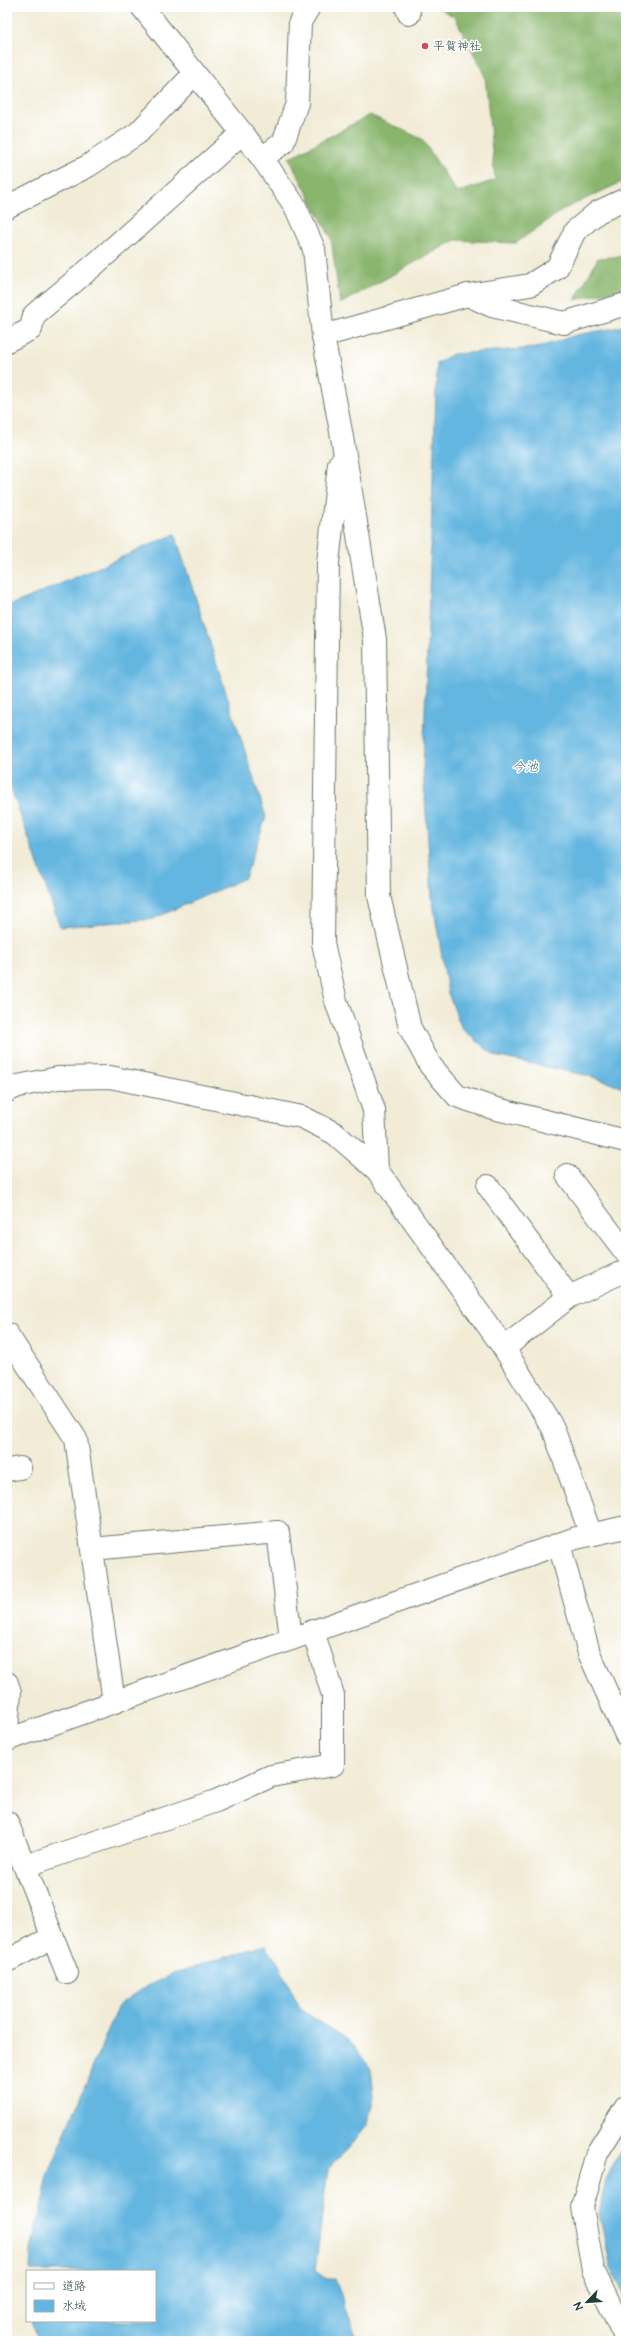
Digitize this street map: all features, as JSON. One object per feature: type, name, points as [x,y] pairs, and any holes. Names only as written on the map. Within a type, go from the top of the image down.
[{"type":"street","points":[[142,7],[262,158],[295,206],[314,249],[323,336],[342,437],[375,639],[378,896],[410,1028],[430,1065],[457,1096],[493,1108],[626,1141]]},
{"type":"street","points":[[262,158],[283,143],[297,103],[300,22],[309,7]]},
{"type":"street","points":[[7,207],[88,166],[138,133],[194,74]]},
{"type":"street","points":[[7,341],[31,329],[34,315],[93,266],[242,134]]},
{"type":"street","points":[[323,336],[468,295],[530,285],[557,268],[575,231],[598,212],[626,199]]},
{"type":"street","points":[[468,295],[492,306],[564,323],[626,304]]},
{"type":"street","points":[[342,437],[328,563],[322,943],[336,1001],[374,1110],[377,1170]]},
{"type":"street","points":[[7,1091],[18,1086],[58,1078],[110,1077],[302,1117],[334,1133],[377,1170],[504,1348],[553,1428],[591,1535]]},
{"type":"street","points":[[567,1175],[626,1252]]},
{"type":"street","points":[[488,1186],[569,1297]]},
{"type":"street","points":[[504,1348],[569,1297],[626,1272]]},
{"type":"street","points":[[7,1334],[76,1439],[114,1702]]},
{"type":"street","points":[[7,1740],[559,1544],[626,1527]]},
{"type":"street","points":[[92,1549],[278,1532],[291,1639]]},
{"type":"street","points":[[559,1544],[589,1653],[626,1735]]},
{"type":"street","points":[[25,1866],[216,1801],[270,1776],[333,1765],[333,1695],[313,1631]]},
{"type":"street","points":[[7,1682],[10,1692],[7,1730]]},
{"type":"street","points":[[7,1822],[67,1973]]},
{"type":"street","points":[[7,1962],[53,1937]]},
{"type":"street","points":[[626,2107],[597,2153],[582,2207],[593,2270],[626,2339]]},
{"type":"green space","points":[[437,7],[626,7],[626,180],[564,209],[516,243],[455,240],[340,304],[331,238],[289,158],[370,115],[422,139],[457,193],[495,180],[485,76],[455,17]]},
{"type":"green space","points":[[626,256],[626,288],[575,300],[598,258]]},
{"type":"water","name":"今池","points":[[626,326],[626,1089],[590,1076],[495,1056],[462,1029],[448,993],[432,897],[423,770],[437,363],[453,354],[537,348],[576,335]]},
{"type":"water","points":[[175,534],[266,817],[245,878],[153,919],[60,927],[7,777],[7,607]]},
{"type":"water","points":[[265,1945],[277,1961],[301,2010],[350,2041],[371,2069],[374,2096],[368,2123],[348,2149],[328,2169],[315,2270],[327,2279],[335,2279],[358,2341],[38,2341],[32,2322],[156,2322],[156,2270],[30,2270],[31,2250],[49,2173],[118,2006],[147,1986],[180,1971]]},
{"type":"water","points":[[626,2143],[626,2299],[611,2268],[599,2214],[606,2178]]},
{"type":"place","name":"平賀神社","points":[[425,46]]}]
